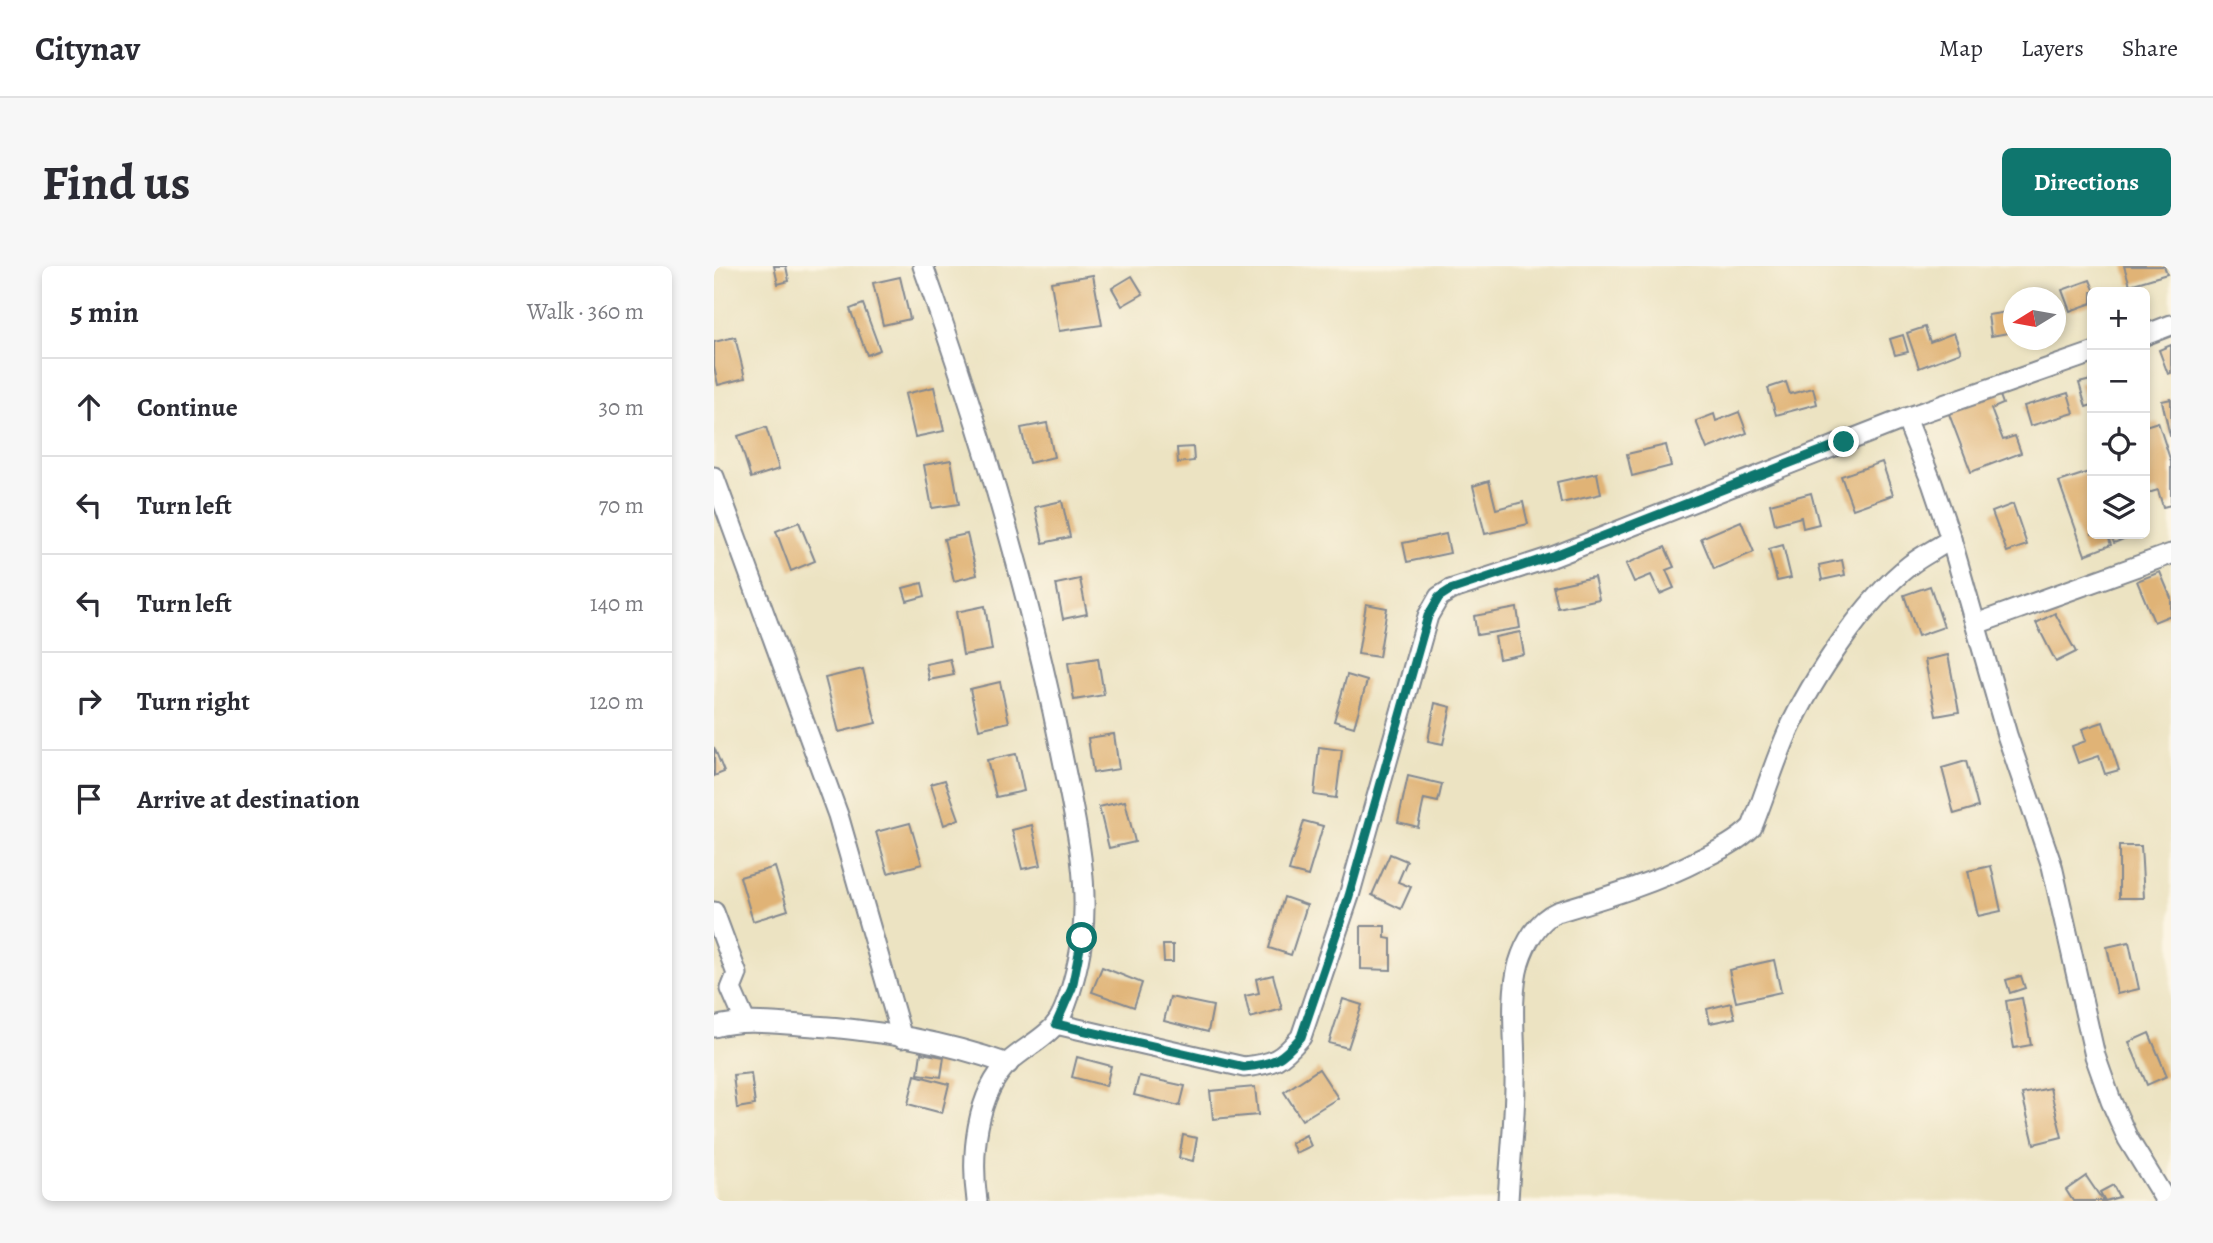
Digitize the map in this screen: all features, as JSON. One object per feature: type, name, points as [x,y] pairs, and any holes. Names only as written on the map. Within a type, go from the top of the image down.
[{"type":"street","points":[[923,266],[979,433],[1046,674],[1079,844],[1084,892],[1082,938],[1072,988],[1056,1024],[1008,1064],[995,1082],[983,1110],[975,1140],[977,1201]]},
{"type":"street","points":[[2150,333],[2171,325]]},
{"type":"street","points":[[1056,1024],[1244,1067],[1268,1064],[1286,1054],[1301,1037],[1349,896],[1424,627],[1432,606],[1439,597],[1450,590],[1555,555],[1906,418],[2087,355]]},
{"type":"street","points":[[1906,418],[1951,539],[2007,734],[2052,866],[2095,1056],[2128,1139],[2166,1201]]},
{"type":"street","points":[[714,477],[838,816],[902,1038]]},
{"type":"street","points":[[1508,1201],[1515,1084],[1514,990],[1520,960],[1539,925],[1547,916],[1629,891],[1680,870],[1742,838],[1752,827],[1789,729],[1809,692],[1846,636],[1887,586],[1911,565],[1951,539]]},
{"type":"street","points":[[1976,624],[2171,554]]},
{"type":"street","points":[[714,912],[737,974],[731,989],[745,1021]]},
{"type":"street","points":[[714,1027],[745,1021],[845,1028],[942,1043],[1008,1064]]},
{"type":"building","points":[[774,266],[786,266],[789,281],[778,284]]},
{"type":"building","points":[[2124,266],[2164,266],[2167,274],[2130,285]]},
{"type":"building","points":[[1093,275],[1102,325],[1059,331],[1051,282]]},
{"type":"building","points":[[1132,276],[1143,294],[1122,306],[1112,288]]},
{"type":"building","points":[[900,277],[910,319],[883,325],[873,283]]},
{"type":"building","points":[[2090,280],[2093,287],[2087,287],[2087,305],[2070,311],[2066,289]]},
{"type":"building","points":[[863,304],[880,350],[867,355],[850,309]]},
{"type":"building","points":[[2003,313],[2003,334],[1991,336],[1988,315]]},
{"type":"building","points":[[1925,327],[1930,342],[1954,333],[1961,352],[1919,368],[1907,333]]},
{"type":"building","points":[[1903,335],[1908,352],[1895,355],[1890,339]]},
{"type":"building","points":[[735,337],[745,378],[718,385],[714,367],[714,342]]},
{"type":"building","points":[[2171,345],[2171,373],[2168,374],[2159,350]]},
{"type":"building","points":[[2087,381],[2086,407],[2079,383]]},
{"type":"building","points":[[1786,382],[1790,394],[1813,388],[1817,404],[1776,415],[1768,388]]},
{"type":"building","points":[[934,387],[944,431],[915,437],[905,394]]},
{"type":"building","points":[[1997,387],[2003,404],[1991,409],[2003,440],[2015,436],[2021,453],[1971,472],[1946,406]]},
{"type":"building","points":[[2068,393],[2074,413],[2030,426],[2024,406]]},
{"type":"building","points":[[2171,399],[2171,436],[2170,436],[2162,401]]},
{"type":"building","points":[[1739,412],[1747,433],[1707,449],[1696,421],[1714,414],[1716,421]]},
{"type":"building","points":[[2158,422],[2171,462],[2171,505],[2163,507],[2158,490],[2150,492],[2150,424]]},
{"type":"building","points":[[1047,423],[1054,457],[1029,463],[1021,428]]},
{"type":"building","points":[[766,427],[779,469],[751,478],[738,436]]},
{"type":"building","points":[[1666,445],[1671,466],[1632,476],[1627,454]]},
{"type":"building","points":[[1193,447],[1194,461],[1178,463],[1177,448]]},
{"type":"building","points":[[951,460],[959,504],[932,508],[924,465]]},
{"type":"building","points":[[1882,462],[1893,495],[1853,509],[1841,476]]},
{"type":"building","points":[[1597,473],[1601,494],[1561,503],[1557,482]]},
{"type":"building","points":[[2087,473],[2087,539],[2109,539],[2111,545],[2085,555],[2059,482]]},
{"type":"building","points":[[1489,481],[1496,509],[1523,502],[1528,524],[1485,534],[1473,486]]},
{"type":"building","points":[[1811,493],[1819,524],[1803,528],[1801,517],[1775,524],[1770,504]]},
{"type":"building","points":[[1062,501],[1070,537],[1043,543],[1035,507]]},
{"type":"building","points":[[2013,504],[2027,545],[2007,552],[1992,512]]},
{"type":"building","points":[[1741,521],[1754,552],[1714,569],[1701,538]]},
{"type":"building","points":[[799,522],[815,561],[791,571],[776,531]]},
{"type":"building","points":[[967,534],[977,575],[954,581],[944,539]]},
{"type":"building","points":[[1446,534],[1450,553],[1407,562],[1403,543]]},
{"type":"building","points":[[1783,545],[1791,578],[1777,581],[1769,549]]},
{"type":"building","points":[[1665,547],[1674,567],[1666,570],[1674,588],[1660,594],[1651,575],[1634,582],[1626,564]]},
{"type":"building","points":[[1842,560],[1845,575],[1822,580],[1819,565]]},
{"type":"building","points":[[2160,572],[2171,598],[2171,615],[2154,622],[2137,581]]},
{"type":"building","points":[[1594,577],[1599,599],[1558,608],[1553,586]]},
{"type":"building","points":[[1080,579],[1087,614],[1063,619],[1056,584]]},
{"type":"building","points":[[922,583],[925,596],[907,601],[903,588]]},
{"type":"building","points":[[1930,586],[1944,627],[1918,636],[1904,595]]},
{"type":"building","points":[[1366,604],[1387,608],[1379,657],[1358,654]]},
{"type":"building","points":[[985,606],[992,650],[963,655],[956,612]]},
{"type":"building","points":[[1517,608],[1520,628],[1477,635],[1474,616]]},
{"type":"building","points":[[2055,613],[2076,652],[2056,662],[2036,623]]},
{"type":"building","points":[[1520,632],[1524,654],[1499,659],[1495,637]]},
{"type":"building","points":[[1948,655],[1959,712],[1936,716],[1925,660]]},
{"type":"building","points":[[1098,658],[1104,695],[1074,700],[1068,663]]},
{"type":"building","points":[[950,659],[954,675],[929,680],[926,664]]},
{"type":"building","points":[[863,669],[876,723],[839,732],[825,678]]},
{"type":"building","points":[[1347,675],[1367,681],[1354,727],[1334,721]]},
{"type":"building","points":[[1000,682],[1009,722],[979,729],[970,689]]},
{"type":"building","points":[[1435,703],[1451,707],[1443,744],[1428,741]]},
{"type":"building","points":[[2103,722],[2119,770],[2105,774],[2099,756],[2078,763],[2072,746],[2086,741],[2082,729]]},
{"type":"building","points":[[1114,734],[1119,769],[1093,773],[1088,738]]},
{"type":"building","points":[[714,747],[724,772],[714,776]]},
{"type":"building","points":[[1319,747],[1342,750],[1336,798],[1314,795]]},
{"type":"building","points":[[1016,754],[1024,791],[996,797],[987,760]]},
{"type":"building","points":[[1966,761],[1978,807],[1954,814],[1942,768]]},
{"type":"building","points":[[1408,776],[1442,784],[1438,802],[1424,799],[1418,827],[1398,822]]},
{"type":"building","points":[[945,780],[959,819],[944,825],[931,784]]},
{"type":"building","points":[[1125,801],[1135,842],[1109,848],[1099,807]]},
{"type":"building","points":[[1304,821],[1323,826],[1308,876],[1289,871]]},
{"type":"building","points":[[910,823],[922,864],[888,873],[876,832]]},
{"type":"building","points":[[1032,825],[1041,865],[1022,869],[1012,830]]},
{"type":"building","points":[[2119,846],[2141,846],[2144,898],[2119,898]]},
{"type":"building","points":[[1390,854],[1407,861],[1398,882],[1411,887],[1401,909],[1372,895]]},
{"type":"building","points":[[1991,866],[2001,911],[1978,916],[1968,871]]},
{"type":"building","points":[[775,867],[788,910],[753,921],[740,877]]},
{"type":"building","points":[[1284,897],[1307,905],[1291,955],[1269,948]]},
{"type":"building","points":[[1361,926],[1385,926],[1385,938],[1391,939],[1391,970],[1361,969]]},
{"type":"building","points":[[2129,942],[2139,989],[2117,994],[2107,947]]},
{"type":"building","points":[[1163,945],[1173,945],[1173,962],[1164,962]]},
{"type":"building","points":[[1774,960],[1781,992],[1736,1002],[1729,970]]},
{"type":"building","points":[[1102,967],[1142,983],[1134,1007],[1092,992]]},
{"type":"building","points":[[1273,975],[1282,1009],[1250,1018],[1245,996],[1259,993],[1256,979]]},
{"type":"building","points":[[2021,976],[2025,988],[2010,993],[2006,980]]},
{"type":"building","points":[[1170,997],[1213,1006],[1208,1032],[1164,1021]]},
{"type":"building","points":[[2022,998],[2031,1045],[2014,1048],[2006,1001]]},
{"type":"building","points":[[1343,999],[1362,1005],[1348,1048],[1329,1043]]},
{"type":"building","points":[[1731,1003],[1735,1018],[1710,1023],[1707,1009]]},
{"type":"building","points":[[2149,1033],[2167,1076],[2147,1085],[2129,1042]]},
{"type":"building","points":[[921,1053],[944,1057],[941,1077],[918,1074]]},
{"type":"building","points":[[1077,1057],[1111,1066],[1106,1086],[1072,1077]]},
{"type":"building","points":[[1319,1069],[1338,1098],[1302,1120],[1284,1092]]},
{"type":"building","points":[[751,1073],[755,1105],[737,1108],[733,1075]]},
{"type":"building","points":[[915,1075],[949,1084],[942,1113],[908,1104]]},
{"type":"building","points":[[1139,1076],[1185,1086],[1180,1106],[1134,1095]]},
{"type":"building","points":[[1255,1087],[1258,1115],[1213,1119],[1210,1091]]},
{"type":"building","points":[[2050,1088],[2062,1137],[2034,1144],[2022,1094]]},
{"type":"building","points":[[1183,1135],[1197,1138],[1193,1161],[1179,1158]]},
{"type":"building","points":[[1306,1135],[1311,1146],[1296,1153],[1291,1143]]},
{"type":"building","points":[[2086,1176],[2103,1201],[2073,1201],[2066,1190]]},
{"type":"building","points":[[2113,1185],[2119,1197],[2105,1201],[2100,1192]]},
{"type":"route","points":[[1082,938],[1072,988],[1056,1024],[1244,1067],[1268,1064],[1286,1054],[1301,1037],[1349,896],[1428,616],[1439,597],[1450,590],[1555,555],[1844,442]]}]
